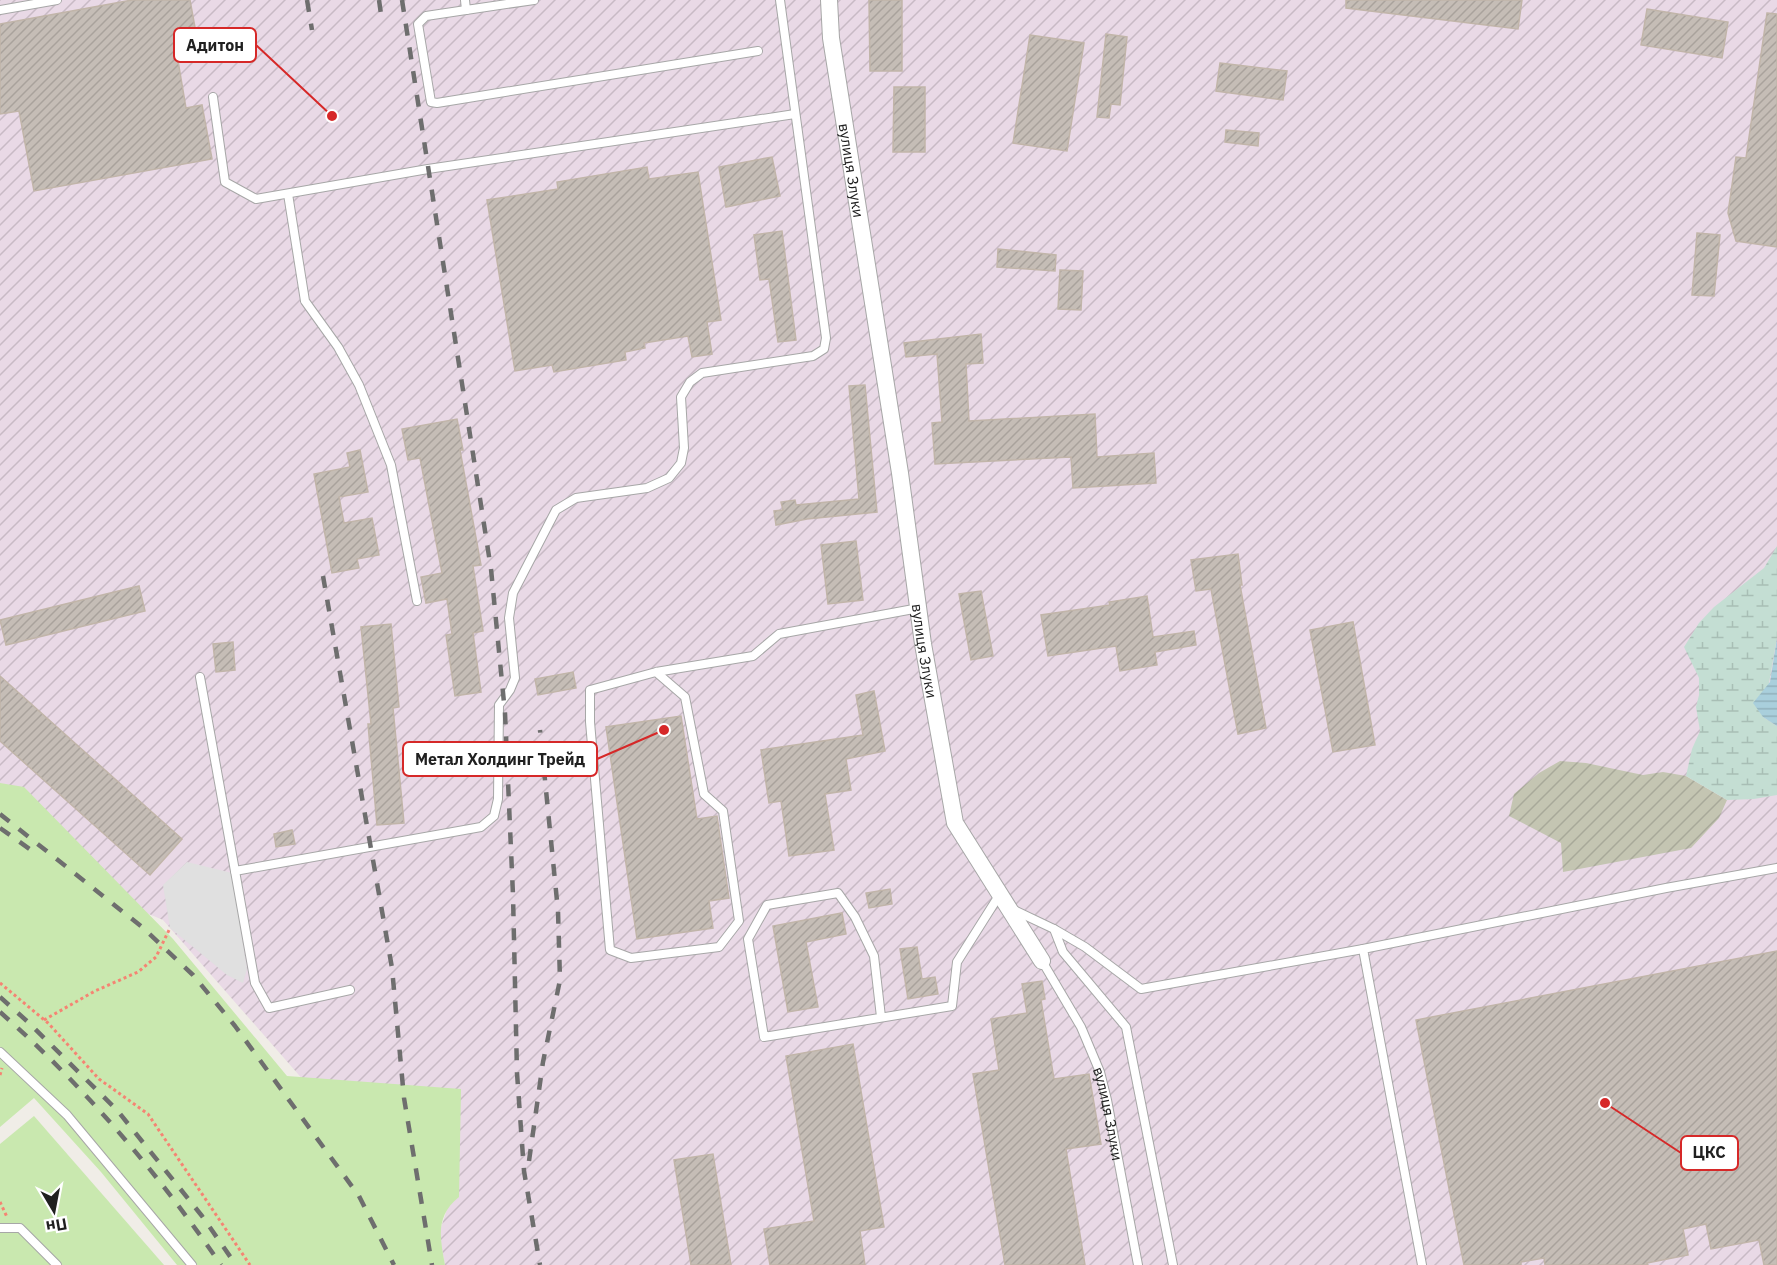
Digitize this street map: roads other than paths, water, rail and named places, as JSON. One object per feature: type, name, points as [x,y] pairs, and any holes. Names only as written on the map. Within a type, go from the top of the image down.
[{"type":"street","name":"вулиця Злуки","points":[[829,0],[831,38],[900,473],[919,608],[956,823],[1042,961]]},
{"type":"lane","points":[[0,10],[57,0]]},
{"type":"lane","points":[[534,0],[466,5],[426,16],[418,24],[431,102],[437,103],[758,51]]},
{"type":"lane","points":[[234,873],[481,827],[494,816],[498,799],[499,705],[510,690],[515,678],[509,618],[513,593],[556,510],[576,498],[647,488],[669,478],[681,463],[684,448],[681,397],[690,382],[702,373],[813,356],[824,349],[826,338],[780,0]]},
{"type":"lane","points":[[213,96],[225,182],[256,199],[428,169],[795,114]]},
{"type":"lane","points":[[288,194],[305,301],[338,347],[358,386],[391,465],[417,601]]},
{"type":"lane","points":[[656,672],[685,697],[705,794],[723,811],[739,921],[719,947],[631,958],[610,950],[590,722],[590,690],[656,672],[753,656],[779,634],[919,608]]},
{"type":"lane","points":[[200,677],[255,983],[269,1008],[350,990]]},
{"type":"lane","points":[[881,1017],[874,956],[855,917],[838,893],[767,904],[748,939],[764,1037],[952,1006],[957,962],[1004,900],[1085,947],[1141,989],[1363,949],[1777,868]]},
{"type":"lane","points":[[1054,929],[1063,952],[1126,1027],[1173,1265]]},
{"type":"lane","points":[[1363,949],[1422,1265]]},
{"type":"lane","name":"вулиця Злуки","points":[[1042,961],[1080,1027],[1100,1072],[1138,1265]]},
{"type":"lane","points":[[0,1052],[67,1115],[192,1265]]},
{"type":"lane","points":[[0,1228],[20,1228],[57,1265]]},
{"type":"water","points":[[1777,638],[1777,726],[1763,717],[1753,703],[1770,682]]},
{"type":"railway","points":[[307,0],[312,30]]},
{"type":"railway","points":[[379,0],[382,21]]},
{"type":"railway","points":[[402,0],[491,569],[505,713],[513,895],[517,1073],[524,1171],[540,1265]]},
{"type":"railway","points":[[323,576],[392,968],[404,1098],[432,1265]]},
{"type":"railway","points":[[529,1161],[543,1062],[560,980],[558,911],[540,730]]},
{"type":"railway","points":[[0,814],[142,927],[193,975],[235,1026],[359,1196],[394,1265]]},
{"type":"railway","points":[[0,828],[38,855]]},
{"type":"railway","points":[[0,997],[117,1110],[202,1216],[236,1265]]},
{"type":"railway","points":[[0,1012],[90,1100],[146,1164],[221,1265]]},
{"type":"place","name":"Адитон","points":[[332,116]]},
{"type":"place","name":"Метал Холдинг Трейд","points":[[664,730]]},
{"type":"place","name":"ЦКС","points":[[1605,1103]]}]
